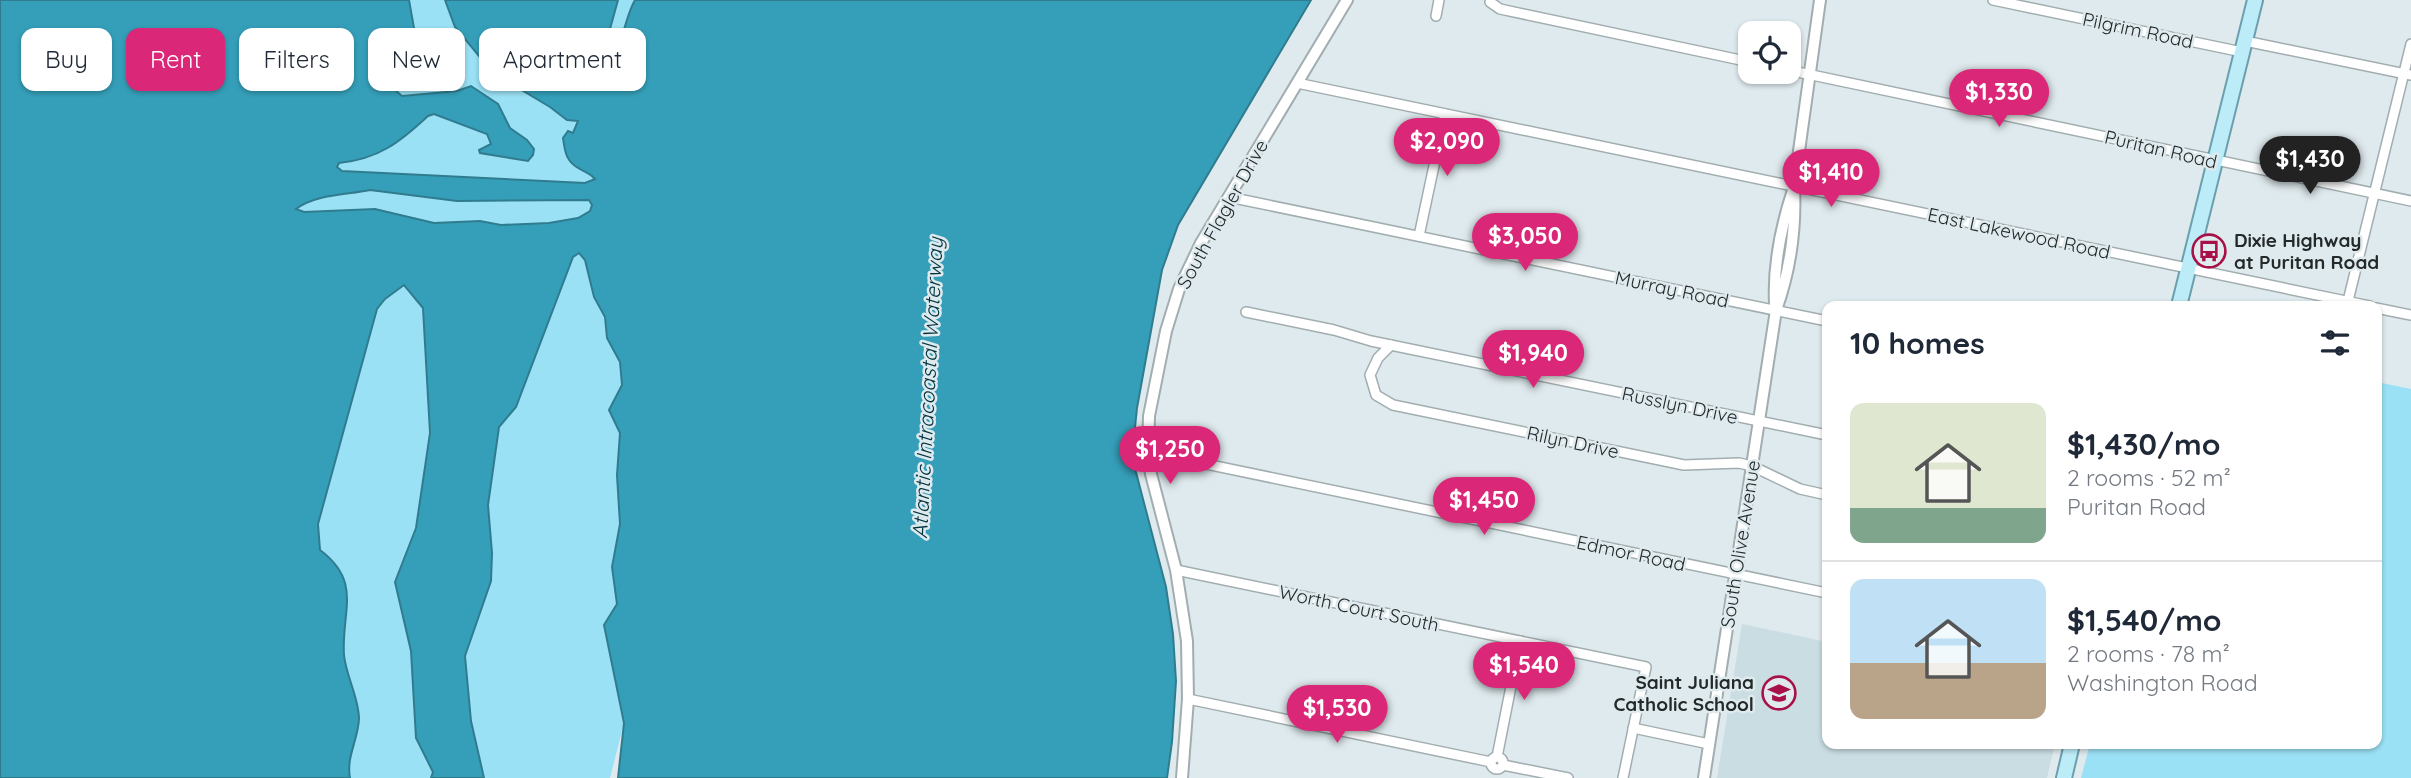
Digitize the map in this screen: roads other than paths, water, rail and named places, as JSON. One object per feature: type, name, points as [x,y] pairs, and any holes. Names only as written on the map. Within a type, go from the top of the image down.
[{"type":"main road","points":[[2180,301],[2255,0]]},
{"type":"main road","points":[[2064,778],[2071,749]]},
{"type":"street","name":"South Flagler Drive","points":[[1182,778],[1188,699],[1187,641],[1176,570],[1151,474],[1148,452],[1149,416],[1171,313],[1189,265],[1347,0]]},
{"type":"street","points":[[1436,16],[1439,0]]},
{"type":"street","name":"South Olive Avenue","points":[[1704,778],[1776,310],[1774,285],[1786,213],[1794,187],[1820,0]]},
{"type":"street","name":"Pilgrim Road","points":[[1993,0],[2407,74]]},
{"type":"street","points":[[1490,2],[1500,9],[1738,59]]},
{"type":"street","points":[[2348,301],[2407,74],[2411,44]]},
{"type":"street","name":"Puritan Road","points":[[1801,73],[2411,201]]},
{"type":"street","name":"East Lakewood Road","points":[[1297,83],[2189,268],[2334,301]]},
{"type":"street","points":[[1419,236],[1445,114]]},
{"type":"street","name":"Murray Road","points":[[1229,197],[1822,320]]},
{"type":"street","points":[[2382,309],[2411,315]]},
{"type":"street","name":"Russlyn Drive","points":[[1246,312],[1391,345],[1822,434]]},
{"type":"street","name":"Rilyn Drive","points":[[1391,345],[1378,358],[1370,376],[1376,394],[1393,405],[1684,465],[1715,466],[1739,463],[1752,466],[1800,489],[1822,494]]},
{"type":"street","name":"Edmor Road","points":[[1148,452],[1822,592]]},
{"type":"street","name":"Worth Court South","points":[[1176,570],[1646,667],[1633,728]]},
{"type":"street","points":[[1496,766],[1520,641]]},
{"type":"street","points":[[1188,699],[1496,766],[1568,778]]},
{"type":"street","points":[[1623,778],[1633,728],[1709,744]]},
{"type":"water","name":"Atlantic Intracoastal Waterway","points":[[0,0],[409,0],[414,28],[368,28],[368,91],[396,91],[402,96],[465,91],[465,88],[471,86],[498,104],[510,128],[527,140],[534,149],[533,155],[528,161],[480,153],[479,150],[491,144],[487,134],[434,114],[388,148],[366,158],[339,163],[337,167],[342,171],[585,183],[595,179],[569,160],[563,138],[568,131],[573,133],[578,121],[567,120],[523,91],[646,91],[646,28],[624,28],[635,0],[1311,0],[1178,225],[1162,270],[1137,408],[1132,457],[1166,587],[1173,634],[1176,681],[1167,778],[618,778],[624,723],[604,625],[617,604],[612,567],[620,524],[617,475],[620,433],[609,410],[622,385],[620,362],[607,338],[605,317],[594,297],[585,260],[579,253],[573,257],[516,407],[499,427],[488,505],[492,553],[491,581],[465,656],[471,721],[484,778],[431,778],[433,772],[416,738],[411,651],[395,582],[416,528],[430,433],[423,308],[404,285],[385,299],[377,309],[318,524],[320,550],[333,562],[346,586],[344,655],[359,719],[350,763],[350,778],[0,778]],"holes":[[[370,190],[457,201],[589,200],[592,205],[590,211],[578,218],[549,223],[501,225],[480,221],[434,223],[375,209],[304,212],[296,209],[313,200]]]},
{"type":"water","points":[[445,0],[618,0],[610,28],[479,28],[479,56],[465,39],[465,28],[455,27]]},
{"type":"place","name":"Dixie Highway at Puritan Road","points":[[2209,251]]},
{"type":"place","name":"Saint Juliana Catholic School","points":[[1779,693]]}]
